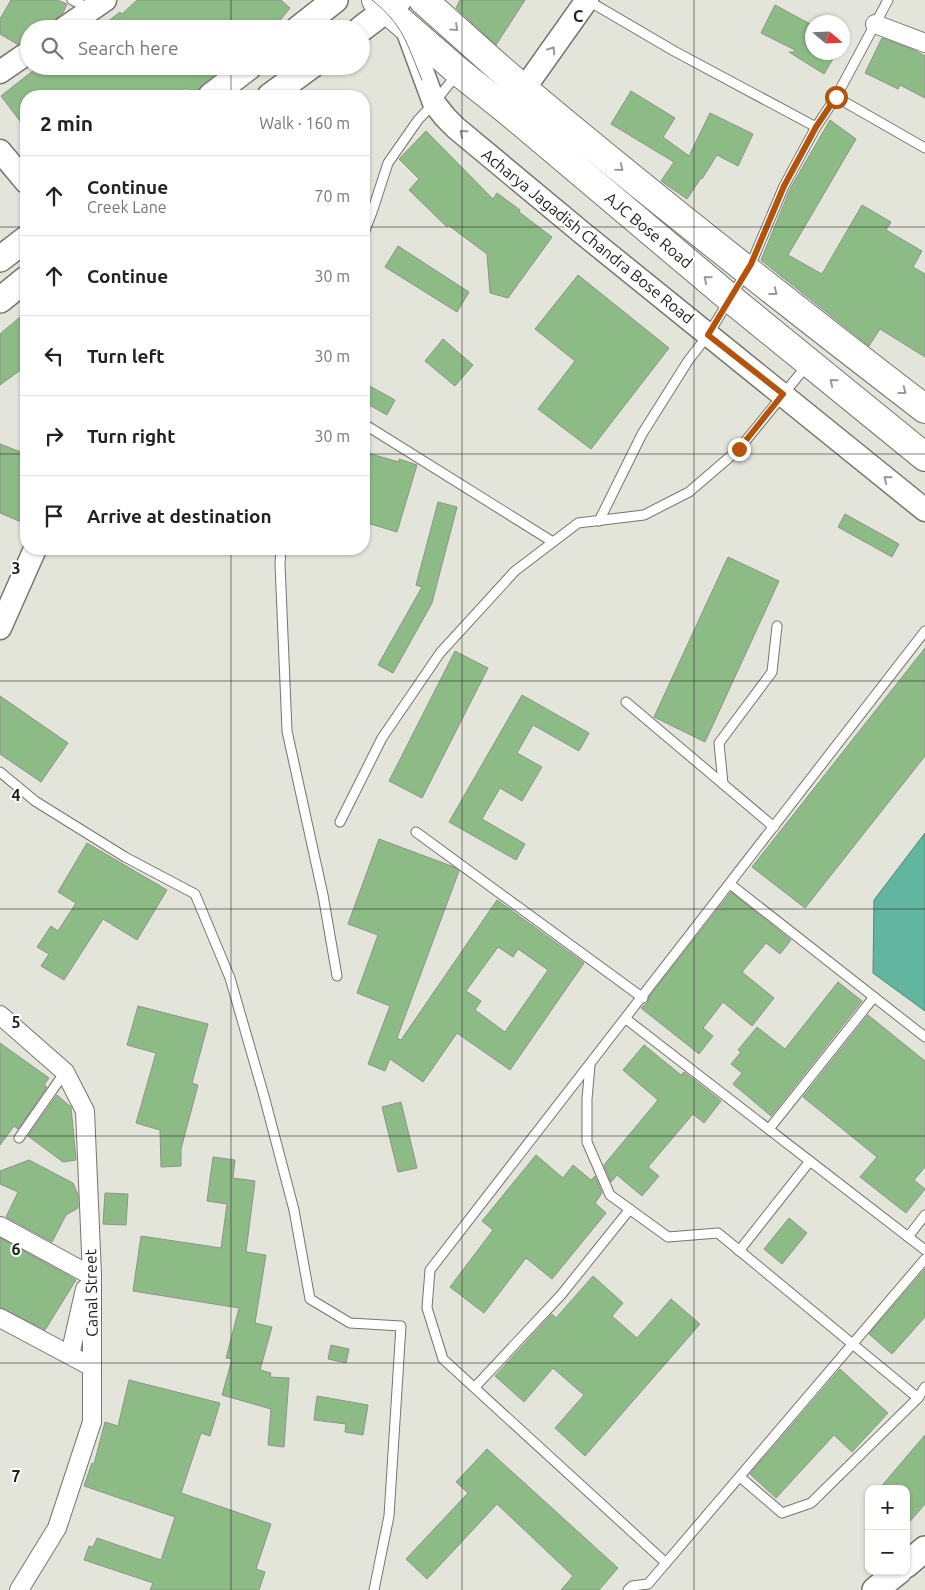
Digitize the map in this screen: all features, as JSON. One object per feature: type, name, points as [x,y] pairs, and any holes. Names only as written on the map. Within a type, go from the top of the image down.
[{"type":"main road","points":[[309,20],[335,0]]},
{"type":"main road","points":[[423,0],[524,90],[746,270],[925,409]]},
{"type":"main road","points":[[370,23],[392,9]]},
{"type":"main road","name":"AJC Bose Road","points":[[392,9],[459,72],[731,299],[925,457]]},
{"type":"main road","points":[[219,90],[238,75]]},
{"type":"main road","points":[[278,90],[299,75]]},
{"type":"main road","points":[[0,259],[20,244]]},
{"type":"main road","points":[[0,300],[20,285]]},
{"type":"main road","points":[[875,1590],[894,1575]]},
{"type":"street","points":[[508,111],[587,0]]},
{"type":"street","points":[[72,20],[90,3]]},
{"type":"street","name":"Acharya Jagadish Chandra Bose Road","points":[[392,9],[434,103],[444,117],[708,335],[925,510]]},
{"type":"street","points":[[875,24],[925,43]]},
{"type":"street","points":[[0,72],[20,58]]},
{"type":"street","points":[[0,151],[20,175]]},
{"type":"street","points":[[0,628],[32,555]]},
{"type":"street","name":"Canal Street","points":[[0,1015],[65,1072],[85,1111],[92,1422],[58,1528],[19,1590]]},
{"type":"street","points":[[0,1226],[90,1275],[70,1355]]},
{"type":"street","points":[[0,1318],[92,1367]]},
{"type":"lane","points":[[587,0],[674,50],[816,127]]},
{"type":"lane","points":[[599,521],[642,434],[688,361],[708,335],[751,264],[784,186],[816,127],[836,97],[888,0]]},
{"type":"lane","points":[[370,217],[388,163],[418,120],[459,72]]},
{"type":"lane","points":[[836,97],[925,148]]},
{"type":"lane","points":[[340,822],[382,738],[440,653],[515,571],[578,523],[644,515],[689,492],[739,449],[809,362]]},
{"type":"lane","points":[[370,428],[553,542]]},
{"type":"lane","points":[[281,555],[287,731],[324,896],[337,976]]},
{"type":"lane","points":[[723,784],[720,743],[772,672],[777,626]]},
{"type":"lane","points":[[666,1563],[443,1358],[427,1308],[430,1270],[643,998],[925,631]]},
{"type":"lane","points":[[626,702],[774,827]]},
{"type":"lane","points":[[0,772],[35,801],[125,857],[195,894],[230,978],[261,1087],[294,1210],[310,1299],[350,1323],[401,1326],[389,1516],[374,1590]]},
{"type":"lane","points":[[416,832],[643,998]]},
{"type":"lane","points":[[730,884],[925,1037]]},
{"type":"lane","points":[[769,1129],[874,997]]},
{"type":"lane","points":[[626,1019],[925,1250]]},
{"type":"lane","points":[[590,1064],[587,1099],[587,1142],[610,1195],[668,1237],[718,1233],[918,1398]]},
{"type":"lane","points":[[19,1138],[65,1072]]},
{"type":"lane","points":[[739,1251],[810,1161]]},
{"type":"lane","points":[[475,1387],[561,1294],[630,1210]]},
{"type":"lane","points":[[908,1237],[925,1215]]},
{"type":"lane","points":[[628,1590],[632,1586],[648,1584],[925,1259]]},
{"type":"lane","points":[[740,1476],[782,1513],[810,1503],[918,1398],[925,1387]]},
{"type":"shaded area","points":[[925,833],[925,1011],[873,973],[874,900]]},
{"type":"building","points":[[11,0],[57,0],[67,4],[63,13],[55,20],[20,20],[20,43],[17,44],[0,34],[0,19]]},
{"type":"building","points":[[137,0],[281,0],[290,8],[280,20],[110,20],[120,12],[122,14]]},
{"type":"building","points":[[460,0],[525,0],[496,45],[456,8]]},
{"type":"building","points":[[775,5],[805,21],[805,60],[832,60],[824,74],[789,52],[794,52],[795,50],[761,33]]},
{"type":"building","points":[[882,38],[925,56],[925,98],[900,85],[898,89],[865,73]]},
{"type":"building","points":[[28,75],[214,75],[198,90],[188,90],[186,88],[184,90],[20,90],[20,121],[1,96]]},
{"type":"building","points":[[631,91],[675,118],[663,137],[689,156],[710,113],[753,134],[738,166],[717,155],[687,199],[661,181],[674,162],[611,124]]},
{"type":"building","points":[[830,120],[856,139],[788,255],[822,274],[862,205],[891,222],[886,230],[922,251],[913,267],[925,274],[925,357],[880,329],[869,346],[761,260],[791,187]]},
{"type":"building","points":[[426,131],[493,199],[497,193],[552,237],[508,298],[490,293],[487,254],[448,225],[447,227],[409,190],[419,179],[399,159]]},
{"type":"building","points":[[398,246],[469,292],[457,312],[385,267]]},
{"type":"building","points":[[578,275],[669,348],[591,449],[538,409],[575,361],[535,329]]},
{"type":"building","points":[[20,317],[20,370],[0,385],[0,334]]},
{"type":"building","points":[[443,339],[473,365],[455,386],[425,361]]},
{"type":"building","points":[[370,386],[395,400],[387,415],[370,405]]},
{"type":"building","points":[[0,444],[20,452],[20,521],[0,513]]},
{"type":"building","points":[[370,454],[399,462],[399,459],[417,465],[397,532],[370,524]]},
{"type":"building","points":[[438,502],[457,507],[432,603],[393,673],[378,665],[422,587],[416,585]]},
{"type":"building","points":[[845,514],[899,544],[892,557],[838,527]]},
{"type":"building","points":[[728,557],[779,581],[705,742],[654,717]]},
{"type":"building","points":[[925,648],[925,756],[805,908],[752,867]]},
{"type":"building","points":[[455,651],[488,668],[422,798],[389,781]]},
{"type":"building","points":[[522,695],[589,733],[579,751],[533,725],[517,753],[542,767],[522,801],[500,788],[482,819],[525,844],[516,860],[449,822]]},
{"type":"building","points":[[0,696],[68,743],[41,782],[0,754]]},
{"type":"building","points":[[379,839],[454,867],[459,871],[397,1038],[401,1040],[497,900],[584,963],[510,1070],[457,1033],[423,1082],[390,1059],[385,1071],[368,1064],[390,1006],[357,993],[378,935],[348,924]],"holes":[[[498,947],[513,957],[518,949],[548,970],[505,1032],[475,1010],[481,1001],[466,991]]]},
{"type":"building","points":[[87,843],[167,890],[137,940],[103,919],[64,980],[41,966],[49,954],[37,947],[51,926],[58,931],[76,903],[58,892]]},
{"type":"building","points":[[731,892],[791,940],[780,954],[766,943],[742,972],[774,998],[752,1026],[723,1002],[703,1028],[713,1036],[699,1054],[641,1008],[648,1002],[649,997]]},
{"type":"building","points":[[838,982],[862,1001],[771,1116],[733,1084],[742,1073],[731,1064],[741,1052],[738,1050],[757,1027],[785,1049]]},
{"type":"building","points":[[138,1006],[208,1024],[192,1083],[198,1085],[181,1149],[181,1166],[161,1167],[160,1130],[136,1123],[156,1053],[127,1045]]},
{"type":"building","points":[[868,1015],[925,1061],[925,1167],[914,1180],[925,1189],[906,1213],[860,1177],[877,1157],[803,1097]]},
{"type":"building","points":[[0,1043],[49,1078],[44,1085],[47,1087],[18,1129],[14,1126],[0,1145]]},
{"type":"building","points":[[644,1045],[681,1075],[684,1072],[721,1101],[704,1123],[693,1114],[648,1167],[659,1176],[642,1196],[617,1175],[611,1182],[604,1165],[658,1100],[623,1070]]},
{"type":"building","points":[[57,1095],[71,1107],[76,1160],[63,1162],[28,1136]]},
{"type":"building","points":[[401,1102],[417,1168],[398,1172],[382,1107]]},
{"type":"building","points":[[536,1155],[563,1178],[573,1165],[591,1180],[595,1176],[602,1193],[595,1203],[606,1213],[552,1279],[526,1258],[484,1313],[450,1287],[493,1230],[482,1221]]},
{"type":"building","points":[[213,1157],[235,1160],[233,1178],[255,1181],[246,1252],[266,1255],[255,1323],[272,1327],[260,1370],[271,1373],[270,1377],[289,1378],[284,1447],[268,1445],[271,1409],[222,1395],[232,1359],[226,1358],[239,1308],[133,1291],[141,1236],[221,1248],[227,1204],[207,1201]]},
{"type":"building","points":[[29,1160],[73,1183],[78,1195],[78,1208],[66,1215],[52,1242],[6,1217],[18,1192],[0,1184],[0,1171]]},
{"type":"building","points":[[105,1193],[128,1194],[126,1225],[103,1224]]},
{"type":"building","points":[[789,1218],[807,1233],[782,1264],[764,1249]]},
{"type":"building","points":[[0,1238],[76,1280],[45,1330],[0,1307]]},
{"type":"building","points":[[925,1269],[925,1317],[892,1354],[869,1334]]},
{"type":"building","points":[[593,1276],[623,1303],[612,1316],[637,1338],[671,1299],[700,1324],[585,1456],[555,1428],[584,1395],[553,1368],[524,1402],[495,1376],[552,1314],[556,1318]]},
{"type":"building","points":[[331,1345],[349,1349],[346,1363],[328,1359]]},
{"type":"building","points":[[840,1369],[888,1413],[852,1452],[834,1435],[776,1498],[750,1474]]},
{"type":"building","points":[[129,1380],[220,1403],[210,1436],[201,1433],[181,1493],[271,1524],[256,1569],[265,1572],[259,1590],[150,1590],[153,1583],[84,1560],[89,1546],[93,1547],[97,1538],[161,1560],[175,1517],[84,1486],[92,1463],[94,1464],[105,1422],[118,1426]]},
{"type":"building","points":[[317,1396],[368,1405],[363,1435],[345,1432],[346,1424],[314,1420]]},
{"type":"building","points":[[925,1435],[925,1504],[910,1521],[910,1485],[882,1485]]},
{"type":"building","points":[[487,1449],[618,1568],[599,1590],[561,1590],[573,1576],[497,1504],[427,1579],[406,1559],[468,1493],[456,1482]]},
{"type":"tram line","points":[[372,0],[383,9],[398,27],[422,80]]},
{"type":"route","points":[[739,449],[783,394],[708,335],[751,264],[784,186],[816,127],[836,97]]}]
